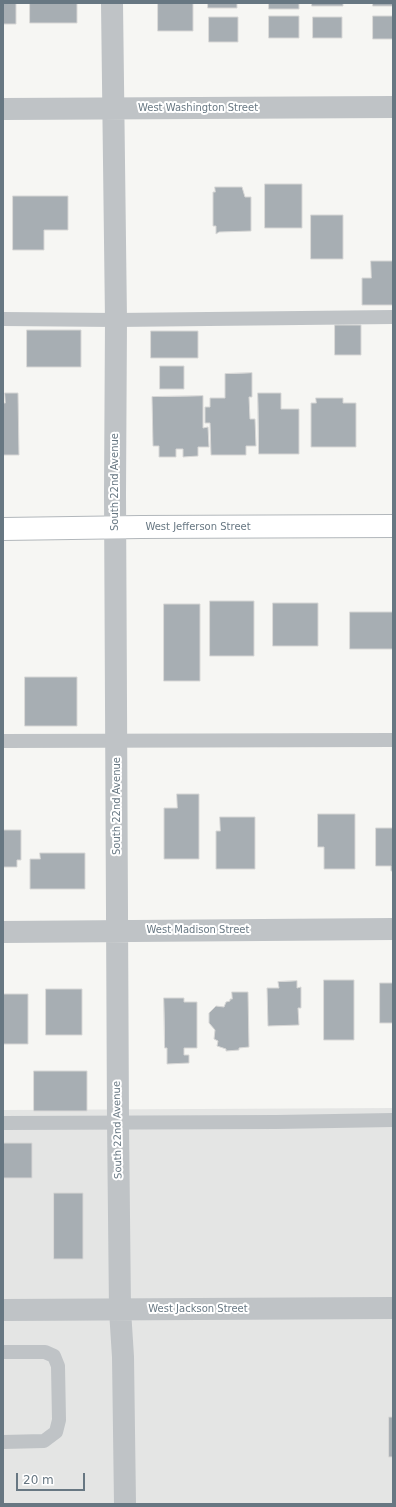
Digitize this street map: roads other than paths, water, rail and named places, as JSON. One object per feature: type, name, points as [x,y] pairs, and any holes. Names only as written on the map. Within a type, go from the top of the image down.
[{"type":"street","name":"South 22nd Avenue","points":[[112,3],[116,320],[118,1122],[120,1310],[123,1357],[125,1504]]},
{"type":"street","name":"West Washington Street","points":[[3,109],[393,106]]},
{"type":"street","name":"West Jefferson Street","points":[[3,530],[116,527],[393,526]]},
{"type":"street","name":"West Madison Street","points":[[3,932],[393,929]]},
{"type":"street","name":"West Jackson Street","points":[[3,1310],[393,1308]]},
{"type":"lane","points":[[3,319],[116,320],[393,317]]},
{"type":"lane","points":[[3,741],[393,740]]},
{"type":"lane","points":[[3,1123],[393,1120]]},
{"type":"lane","points":[[3,1352],[45,1352],[54,1356],[58,1366],[58,1420],[56,1432],[44,1441],[3,1442]]}]
